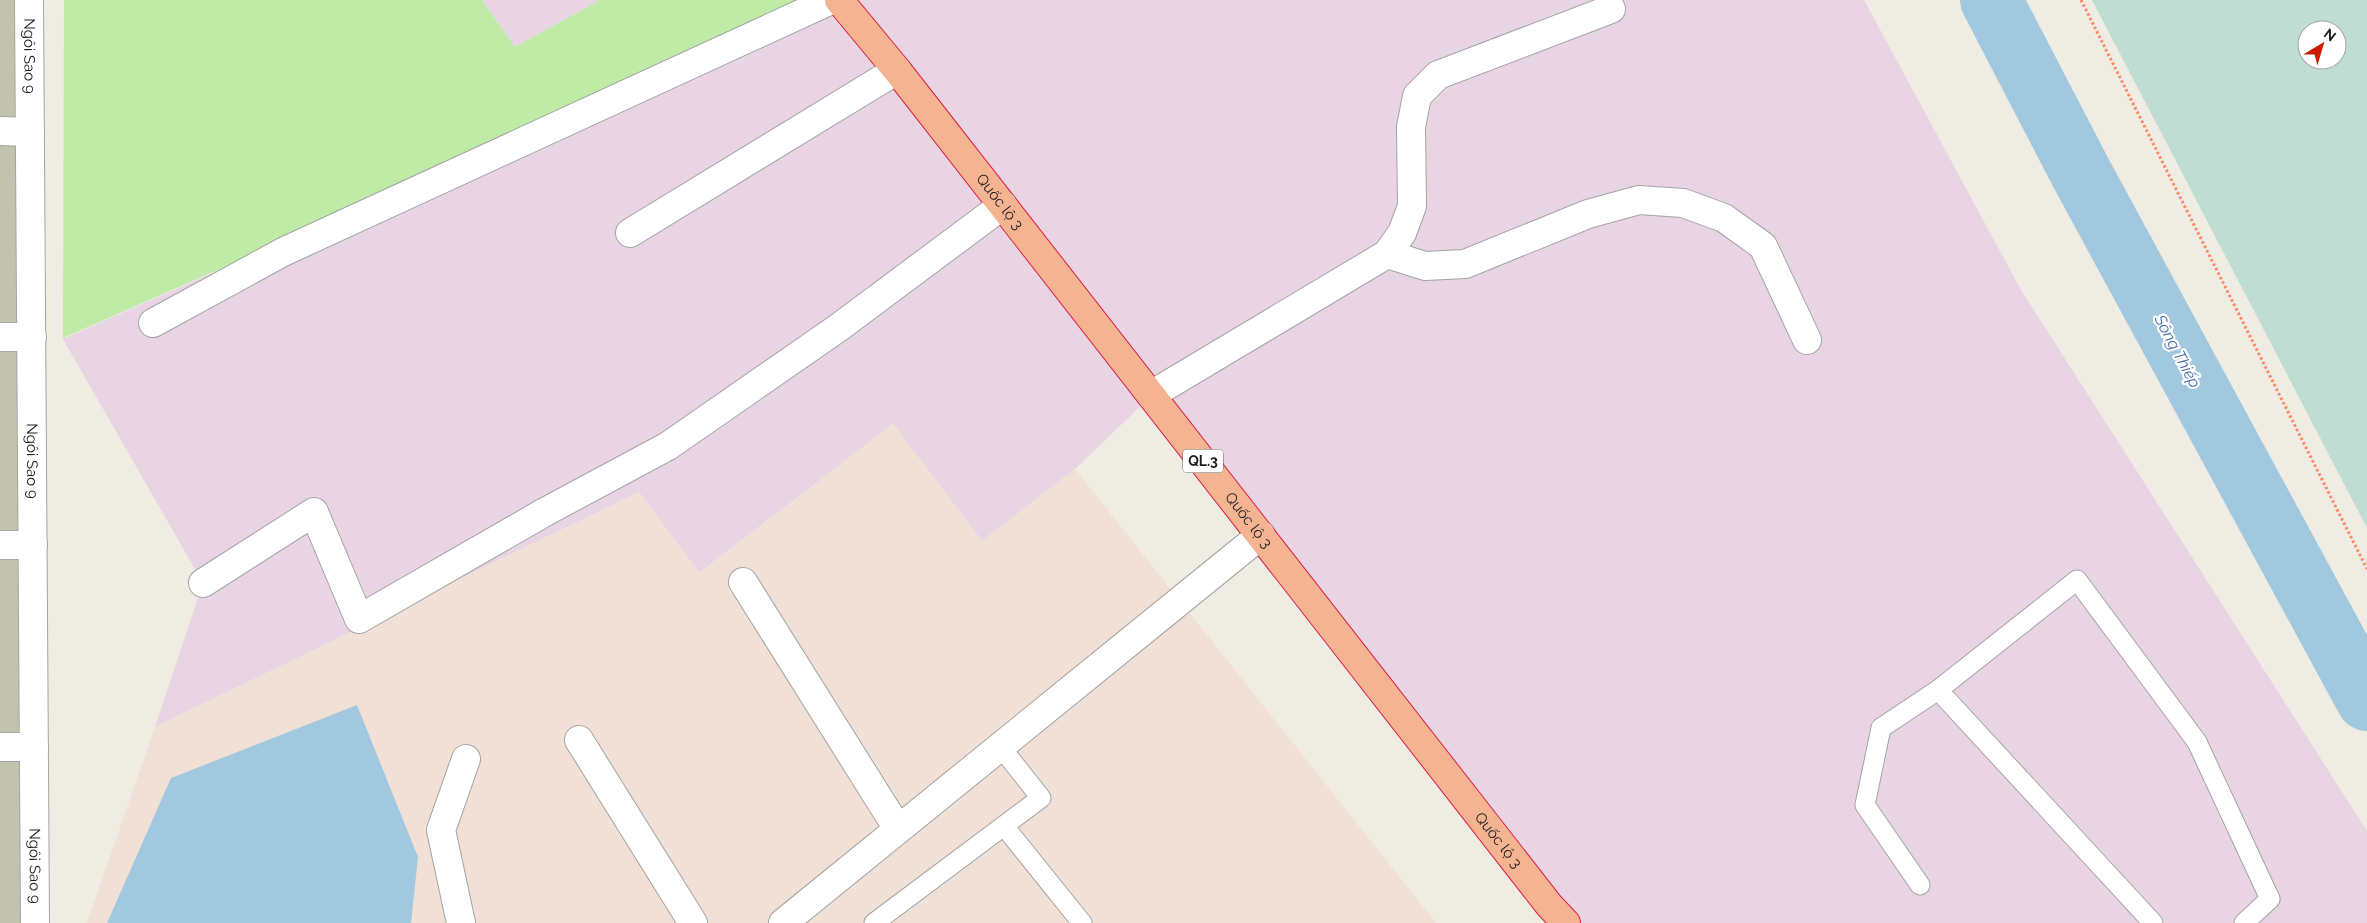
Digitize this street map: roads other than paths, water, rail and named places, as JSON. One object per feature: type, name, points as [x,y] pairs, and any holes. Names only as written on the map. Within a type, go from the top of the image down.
[{"type":"highway","name":"Quốc lộ 3","points":[[839,0],[897,70],[1549,904],[1566,923]]},
{"type":"street","name":"Ngôi Sao 9","points":[[29,0],[35,923]]},
{"type":"street","points":[[153,323],[283,252],[830,0]]},
{"type":"street","points":[[1151,395],[1387,254],[1402,233],[1412,206],[1412,127],[1417,96],[1438,75],[1612,9]]},
{"type":"street","points":[[630,233],[897,70]]},
{"type":"street","points":[[0,132],[30,132]]},
{"type":"street","points":[[1387,254],[1425,266],[1465,264],[1588,214],[1639,200],[1683,202],[1724,218],[1763,246],[1807,340]]},
{"type":"street","points":[[203,583],[314,512],[359,619],[546,512],[668,446],[838,328],[1003,205]]},
{"type":"street","points":[[0,337],[32,337]]},
{"type":"street","points":[[783,923],[1260,535]]},
{"type":"street","points":[[0,545],[33,545]]},
{"type":"street","points":[[743,582],[898,829]]},
{"type":"street","points":[[579,740],[693,923]]},
{"type":"street","points":[[0,747],[34,747]]},
{"type":"street","points":[[461,923],[441,830],[466,759]]},
{"type":"lane","points":[[1920,885],[1865,805],[1880,728],[1938,690],[2077,580],[2197,742],[2270,899],[2244,923]]},
{"type":"lane","points":[[1938,690],[2153,923]]},
{"type":"lane","points":[[874,923],[1041,798],[1000,746]]},
{"type":"lane","points":[[1004,826],[1082,923]]},
{"type":"waterway","name":"Sông Thiếp","points":[[1991,0],[2081,173],[2367,700]]}]
